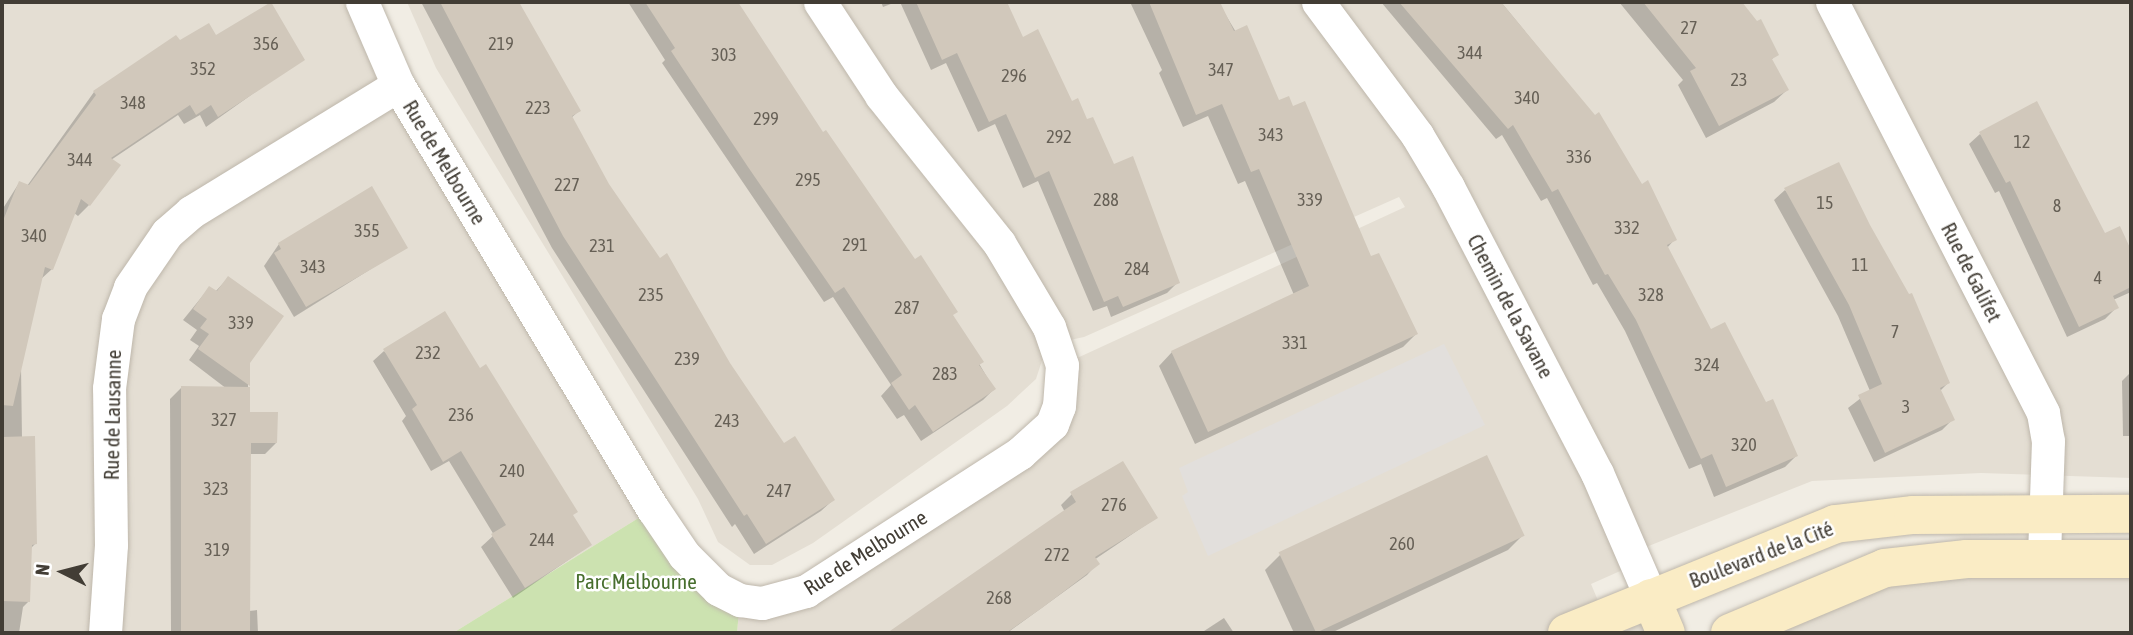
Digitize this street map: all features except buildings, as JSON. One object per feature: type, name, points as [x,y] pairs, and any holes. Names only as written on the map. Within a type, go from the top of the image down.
[{"type":"street","name":"Rue de Melbourne","points":[[362,2],[398,85],[684,555],[718,589],[740,600],[783,601],[806,591],[1038,438],[1052,424],[1059,406],[1062,365],[1049,327],[999,243],[881,95],[820,2]]},
{"type":"street","name":"Chemin de la Savane","points":[[1318,2],[1418,135],[1448,187],[1592,462],[1666,633]]},
{"type":"street","name":"Rue de Galifet","points":[[1832,2],[2043,413],[2048,441],[2048,514],[2043,558]]},
{"type":"street","name":"Rue de Lausanne","points":[[106,633],[111,545],[108,388],[118,319],[131,287],[167,233],[191,212],[398,85]]},
{"type":"street","name":"Boulevard de la Cité","points":[[1567,633],[1803,534],[1872,516],[2131,514]]},
{"type":"street","points":[[1730,633],[1885,568],[1967,559],[2131,559]]},
{"type":"shaded area","points":[[2,2],[362,2],[653,509],[453,633],[2,633]]},
{"type":"shaded area","points":[[407,2],[2131,2],[2131,478],[1981,473],[1812,481],[1631,553],[1636,564],[1591,584],[1605,617],[1651,598],[1666,633],[737,633],[740,600],[762,603],[1020,453],[1062,365],[1405,207],[1399,197],[1084,337],[1047,345],[1036,379],[1007,406],[813,543],[772,565],[750,565],[718,542],[698,499],[436,68]]},
{"type":"shaded area","points":[[1444,344],[1485,425],[1208,556],[1182,496],[1188,492],[1179,468]]},
{"type":"shaded area","points":[[2131,559],[2131,633],[1731,633],[1852,581]]},
{"type":"green space","name":"Parc Melbourne","points":[[653,509],[740,600],[737,633],[453,633]]}]
